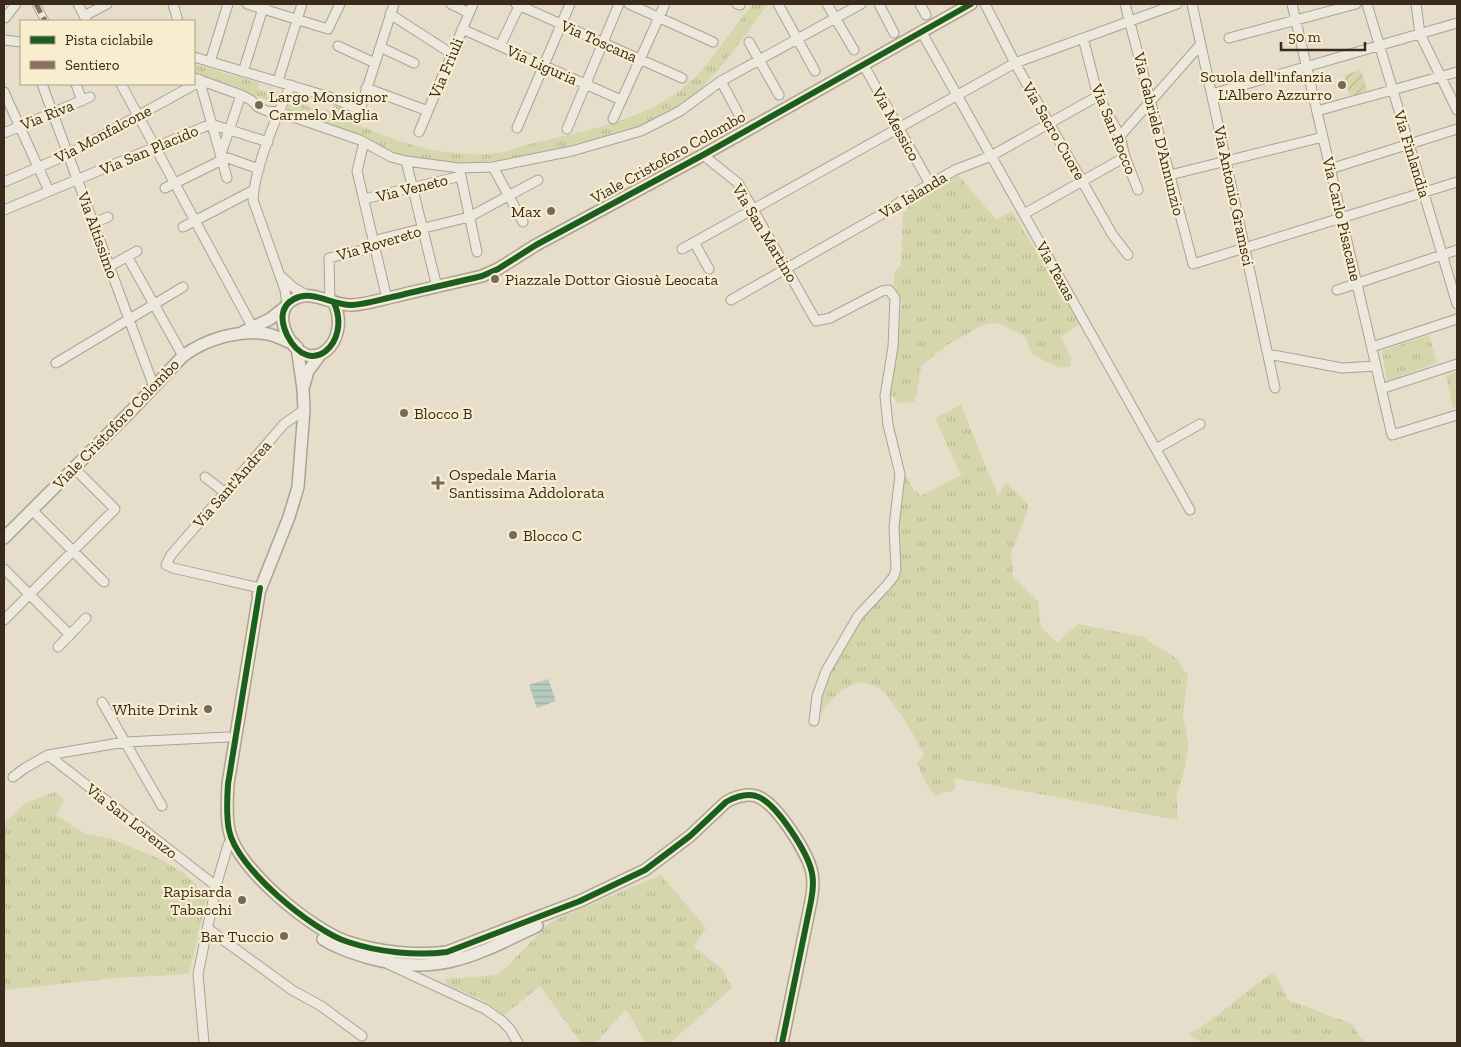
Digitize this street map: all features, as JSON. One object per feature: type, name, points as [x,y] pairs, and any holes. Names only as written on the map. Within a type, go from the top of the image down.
[{"type":"street","points":[[5,18],[16,4]]},
{"type":"street","points":[[36,4],[44,20]]},
{"type":"street","points":[[78,4],[86,19],[107,4]]},
{"type":"street","points":[[173,4],[178,20]]},
{"type":"street","points":[[210,62],[228,4]]},
{"type":"street","points":[[246,4],[264,6],[328,29],[340,4]]},
{"type":"street","points":[[278,81],[302,4]]},
{"type":"street","points":[[195,57],[333,98],[360,110],[394,4]]},
{"type":"street","points":[[451,4],[469,13]]},
{"type":"street","name":"Via Friuli","points":[[420,132],[472,4]]},
{"type":"street","points":[[500,46],[518,4]]},
{"type":"street","name":"Via Toscana","points":[[518,4],[682,78]]},
{"type":"street","points":[[517,128],[570,4]]},
{"type":"street","points":[[567,128],[619,4]]},
{"type":"street","points":[[629,4],[712,42]]},
{"type":"street","points":[[613,119],[666,4]]},
{"type":"street","points":[[778,4],[815,71]]},
{"type":"street","points":[[827,4],[854,50]]},
{"type":"street","points":[[197,80],[241,95],[252,100],[258,107],[267,111],[280,112],[364,142],[391,157],[460,172],[572,152],[641,131],[680,111],[721,81],[759,59],[861,4]]},
{"type":"street","points":[[879,4],[894,33]]},
{"type":"street","points":[[920,4],[926,15]]},
{"type":"street","name":"Viale Cristoforo Colombo","points":[[367,304],[482,276],[498,269],[971,4]]},
{"type":"street","name":"Via Sacro Cuore","points":[[985,4],[1015,63],[1112,234],[1128,255]]},
{"type":"street","name":"Via Gabriele D'Annunzio","points":[[1126,4],[1193,264],[1245,248]]},
{"type":"street","points":[[682,249],[1015,63],[1176,4]]},
{"type":"street","name":"Via Antonio Gramsci","points":[[1192,4],[1275,388]]},
{"type":"street","name":"Via Carlo Pisacane","points":[[1292,4],[1392,435],[1457,415]]},
{"type":"street","points":[[1229,38],[1356,4]]},
{"type":"street","name":"Via Finlandia","points":[[1367,4],[1457,304]]},
{"type":"street","points":[[1416,4],[1420,34],[1457,110]]},
{"type":"street","points":[[243,72],[264,6]]},
{"type":"street","points":[[390,14],[452,54]]},
{"type":"street","points":[[1212,94],[1457,23]]},
{"type":"street","name":"Via Liguria","points":[[462,29],[621,100]]},
{"type":"street","name":"Via Texas","points":[[921,31],[1190,510]]},
{"type":"street","name":"Via San Rocco","points":[[1083,38],[1098,96],[1120,136],[1125,157],[1138,190]]},
{"type":"street","points":[[4,40],[20,42]]},
{"type":"street","points":[[749,42],[779,95]]},
{"type":"street","points":[[1120,136],[1201,44]]},
{"type":"street","points":[[338,46],[374,63]]},
{"type":"street","points":[[380,47],[414,63]]},
{"type":"street","name":"Via Messico","points":[[863,64],[930,184]]},
{"type":"street","points":[[1317,111],[1457,72]]},
{"type":"street","points":[[197,80],[227,178]]},
{"type":"street","points":[[721,81],[738,112]]},
{"type":"street","name":"Via Altissimo","points":[[42,85],[154,387]]},
{"type":"street","name":"Via Riva","points":[[4,133],[86,99],[77,85]]},
{"type":"street","points":[[122,85],[253,328]]},
{"type":"street","name":"Via Monfalcone","points":[[4,182],[69,154],[138,116],[189,85]]},
{"type":"street","points":[[291,85],[259,169],[253,200],[285,290],[282,322],[288,336],[305,355],[320,355]]},
{"type":"street","points":[[366,88],[428,111]]},
{"type":"street","points":[[4,92],[49,191]]},
{"type":"street","points":[[221,157],[241,95]]},
{"type":"street","name":"Via Islanda","points":[[731,300],[955,170],[991,156],[1098,96]]},
{"type":"street","name":"Via San Placido","points":[[4,210],[212,124],[268,142]]},
{"type":"street","points":[[1330,169],[1457,129]]},
{"type":"street","points":[[1170,175],[1323,137]]},
{"type":"street","points":[[364,142],[357,171],[387,298]]},
{"type":"street","name":"Via San Martino","points":[[702,155],[738,183],[816,320],[830,318],[882,291],[889,290],[895,298],[893,347],[885,396],[888,425],[900,474],[894,527],[896,559],[894,576],[888,585],[858,616],[826,671],[817,696],[814,721]]},
{"type":"street","points":[[165,188],[221,157],[259,169]]},
{"type":"street","points":[[1024,214],[1125,157]]},
{"type":"street","points":[[406,161],[436,287]]},
{"type":"street","points":[[493,167],[523,222]]},
{"type":"street","points":[[460,172],[477,252]]},
{"type":"street","name":"Via Veneto","points":[[364,200],[413,188],[460,172]]},
{"type":"street","name":"Via Rovereto","points":[[332,302],[329,258],[370,248],[380,240],[469,217],[538,180]]},
{"type":"street","points":[[1245,248],[1457,182]]},
{"type":"street","points":[[182,227],[254,190]]},
{"type":"street","points":[[94,223],[108,217]]},
{"type":"street","points":[[694,242],[709,269]]},
{"type":"street","points":[[1337,290],[1457,250]]},
{"type":"street","points":[[110,266],[137,252]]},
{"type":"street","points":[[127,256],[183,356]]},
{"type":"street","points":[[278,274],[294,288],[306,295],[349,305],[367,304]]},
{"type":"street","points":[[56,363],[183,287]]},
{"type":"street","points":[[242,333],[270,319],[295,298],[306,295]]},
{"type":"street","points":[[303,389],[308,371],[320,355],[331,346],[339,326],[340,318],[332,302]]},
{"type":"street","points":[[339,326],[349,314],[367,304]]},
{"type":"street","points":[[1372,347],[1457,319]]},
{"type":"street","points":[[242,333],[267,334],[295,346]]},
{"type":"street","name":"Viale Cristoforo Colombo","points":[[4,538],[183,356],[207,342],[242,333]]},
{"type":"street","points":[[295,346],[303,389],[304,410],[298,487],[260,588],[246,642],[221,784],[220,809],[222,833],[236,848],[258,878],[312,923],[340,939],[377,949],[430,954],[446,952],[580,901],[624,880],[652,865],[690,836],[726,802],[736,797],[755,796],[765,800],[773,807],[805,853],[814,886],[782,1043]]},
{"type":"street","points":[[1268,354],[1342,368],[1376,366]]},
{"type":"street","points":[[1381,389],[1457,364]]},
{"type":"street","name":"Via Sant'Andrea","points":[[260,588],[166,565],[171,555],[284,424],[304,410]]},
{"type":"street","points":[[1156,449],[1200,424]]},
{"type":"street","points":[[4,620],[115,509],[74,468]]},
{"type":"street","points":[[205,477],[224,492]]},
{"type":"street","points":[[32,510],[104,582]]},
{"type":"street","points":[[4,569],[70,635]]},
{"type":"street","points":[[260,588],[228,784],[227,808],[230,841],[238,864],[252,881],[308,928],[342,949],[381,961],[485,1009],[510,1029],[518,1043]]},
{"type":"street","points":[[58,647],[86,618]]},
{"type":"street","points":[[102,702],[162,806]]},
{"type":"street","points":[[13,778],[25,768],[48,755],[125,742],[228,737]]},
{"type":"street","name":"Via San Lorenzo","points":[[48,755],[216,886]]},
{"type":"street","points":[[204,1043],[198,974],[216,886],[230,841]]},
{"type":"street","points":[[381,961],[429,966],[475,955],[549,920],[580,901]]},
{"type":"street","points":[[207,928],[292,990],[321,1006],[362,1036]]},
{"type":"green space","points":[[753,4],[768,4],[718,70],[682,104],[658,119],[632,129],[535,154],[507,160],[478,163],[447,163],[419,160],[393,153],[370,140],[331,124],[292,110],[291,112],[287,111],[289,99],[324,113],[326,109],[332,112],[334,105],[364,117],[361,126],[413,145],[439,151],[467,154],[488,154],[508,151],[524,145],[593,129],[637,115],[657,105],[676,93],[694,78]]},
{"type":"green space","points":[[195,64],[259,83],[258,89],[267,92],[269,87],[281,95],[279,105],[226,84],[195,74]]},
{"type":"green space","points":[[1361,70],[1367,91],[1350,96],[1344,75]]},
{"type":"green space","points":[[956,173],[996,219],[1012,212],[1080,324],[1061,337],[1071,358],[1070,366],[1059,368],[1032,354],[1025,336],[998,323],[985,324],[947,345],[921,366],[914,402],[898,403],[891,395],[902,302],[893,285],[895,271],[901,265],[903,212],[908,211],[906,203]]},
{"type":"green space","points":[[1429,335],[1437,363],[1387,381],[1382,351]]},
{"type":"green space","points":[[1457,372],[1457,407],[1453,408],[1446,376]]},
{"type":"green space","points":[[961,405],[998,496],[1006,482],[1029,506],[1011,554],[1013,576],[1038,601],[1041,627],[1057,643],[1078,624],[1143,637],[1177,659],[1188,674],[1183,716],[1188,748],[1185,768],[1177,794],[1177,820],[955,778],[955,790],[936,795],[928,787],[917,764],[924,755],[919,745],[894,705],[887,696],[873,685],[865,683],[856,684],[846,688],[831,700],[820,714],[820,699],[830,671],[858,623],[890,591],[898,577],[897,458],[913,489],[921,496],[961,475],[935,418]]},
{"type":"green space","points":[[55,792],[64,800],[56,815],[86,834],[112,839],[162,860],[183,873],[197,885],[197,893],[207,896],[189,974],[116,978],[4,990],[4,823],[26,803]]},
{"type":"green space","points":[[661,875],[706,928],[694,947],[722,969],[732,988],[670,1043],[646,1043],[626,1009],[596,1043],[581,1043],[540,986],[504,1015],[483,1000],[447,985],[445,979],[496,975],[502,972],[548,924]]},
{"type":"green space","points":[[1274,972],[1288,1000],[1352,1024],[1359,1036],[1368,1043],[1202,1043],[1189,1034],[1211,1020]]},
{"type":"shaded area","points":[[548,679],[556,701],[537,708],[529,685]]},
{"type":"marked path","points":[[36,4],[44,20]]},
{"type":"cycle path","points":[[334,303],[338,317],[337,331],[333,342],[326,351],[317,355],[307,355],[296,348],[283,325],[284,310],[289,302],[294,299],[308,296],[352,305],[482,276],[498,269],[536,245],[703,155],[971,4]]},
{"type":"cycle path","points":[[260,588],[228,784],[227,819],[235,845],[246,862],[278,896],[316,925],[333,936],[348,942],[397,952],[422,954],[447,952],[580,901],[645,870],[690,836],[726,802],[740,796],[756,796],[773,808],[790,829],[804,853],[813,877],[812,897],[782,1043]]},
{"type":"place","name":"Scuola dell'infanzia L'Albero Azzurro","points":[[1342,85]]},
{"type":"place","name":"Largo Monsignor Carmelo Maglia","points":[[259,105]]},
{"type":"place","name":"Max","points":[[551,211]]},
{"type":"place","name":"Piazzale Dottor Giosuè Leocata","points":[[495,279]]},
{"type":"place","name":"Blocco B","points":[[404,413]]},
{"type":"place","name":"Ospedale Maria Santissima Addolorata","points":[[438,483]]},
{"type":"place","name":"Blocco C","points":[[513,535]]},
{"type":"place","name":"White Drink","points":[[208,709]]},
{"type":"place","name":"Rapisarda Tabacchi","points":[[242,900]]},
{"type":"place","name":"Bar Tuccio","points":[[284,936]]}]
